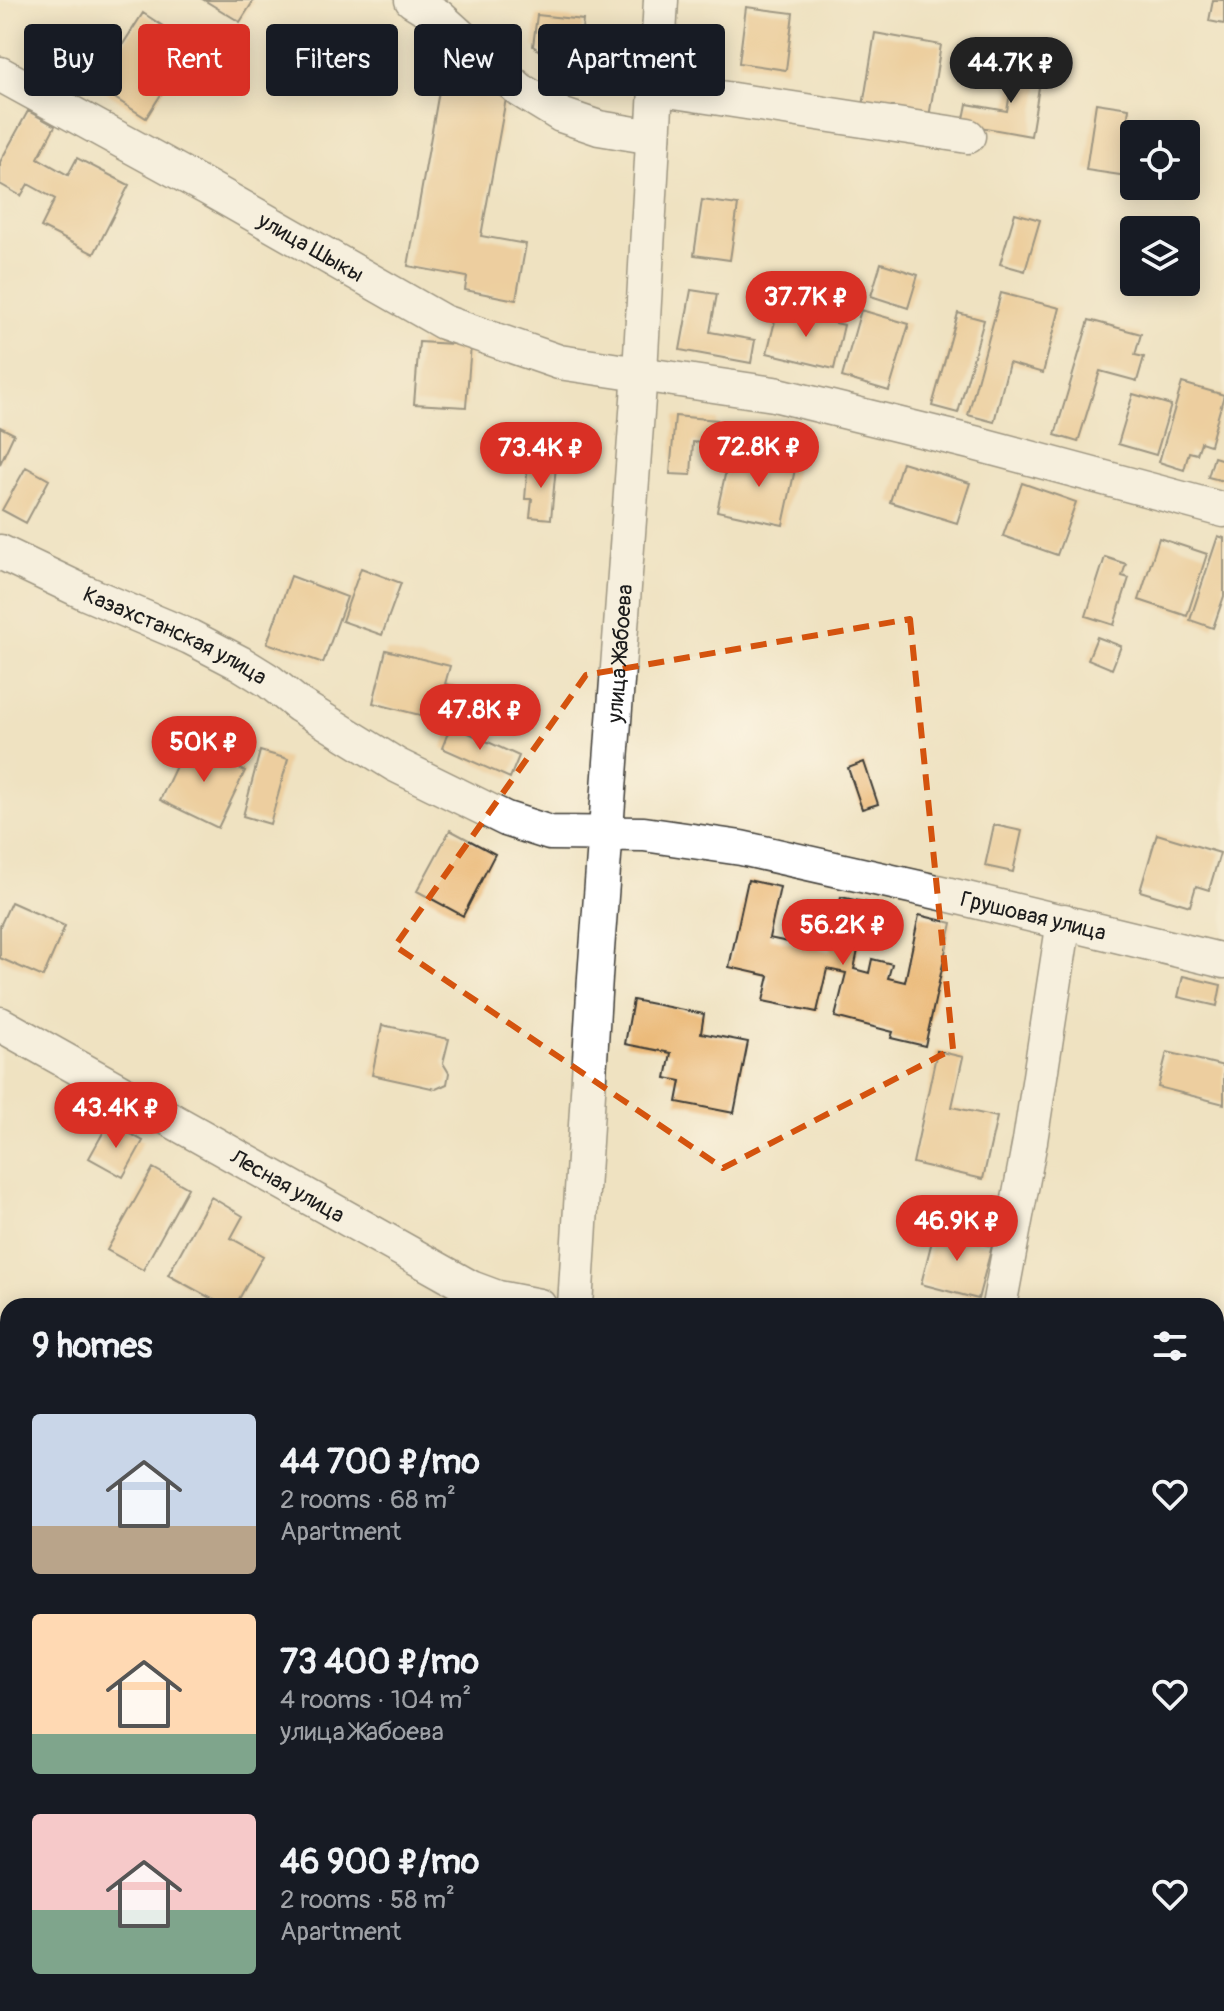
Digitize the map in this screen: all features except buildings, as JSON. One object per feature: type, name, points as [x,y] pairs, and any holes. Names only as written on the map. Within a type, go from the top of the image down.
[{"type":"street","points":[[412,0],[438,16],[520,90],[561,115],[599,128],[653,137]]},
{"type":"street","name":"улица Жабоева","points":[[659,24],[661,0]]},
{"type":"street","name":"улица Шыкы","points":[[0,74],[443,322],[559,362],[640,372]]},
{"type":"street","name":"улица Жабоева","points":[[576,1298],[640,372],[655,96]]},
{"type":"street","points":[[707,96],[968,136]]},
{"type":"street","points":[[640,372],[774,394],[974,443],[1224,510]]},
{"type":"street","name":"Казахстанская улица","points":[[0,552],[190,637],[240,663],[299,705],[396,765],[506,819],[550,833],[606,832]]},
{"type":"street","name":"Грушовая улица","points":[[606,832],[644,834],[741,848],[1064,921],[1224,961]]},
{"type":"street","points":[[1001,1298],[1030,1141],[1064,921]]},
{"type":"street","name":"Лесная улица","points":[[0,1024],[471,1288],[498,1298]]},
{"type":"highlighted area","points":[[910,619],[953,1049],[723,1168],[395,946],[586,675]]}]
